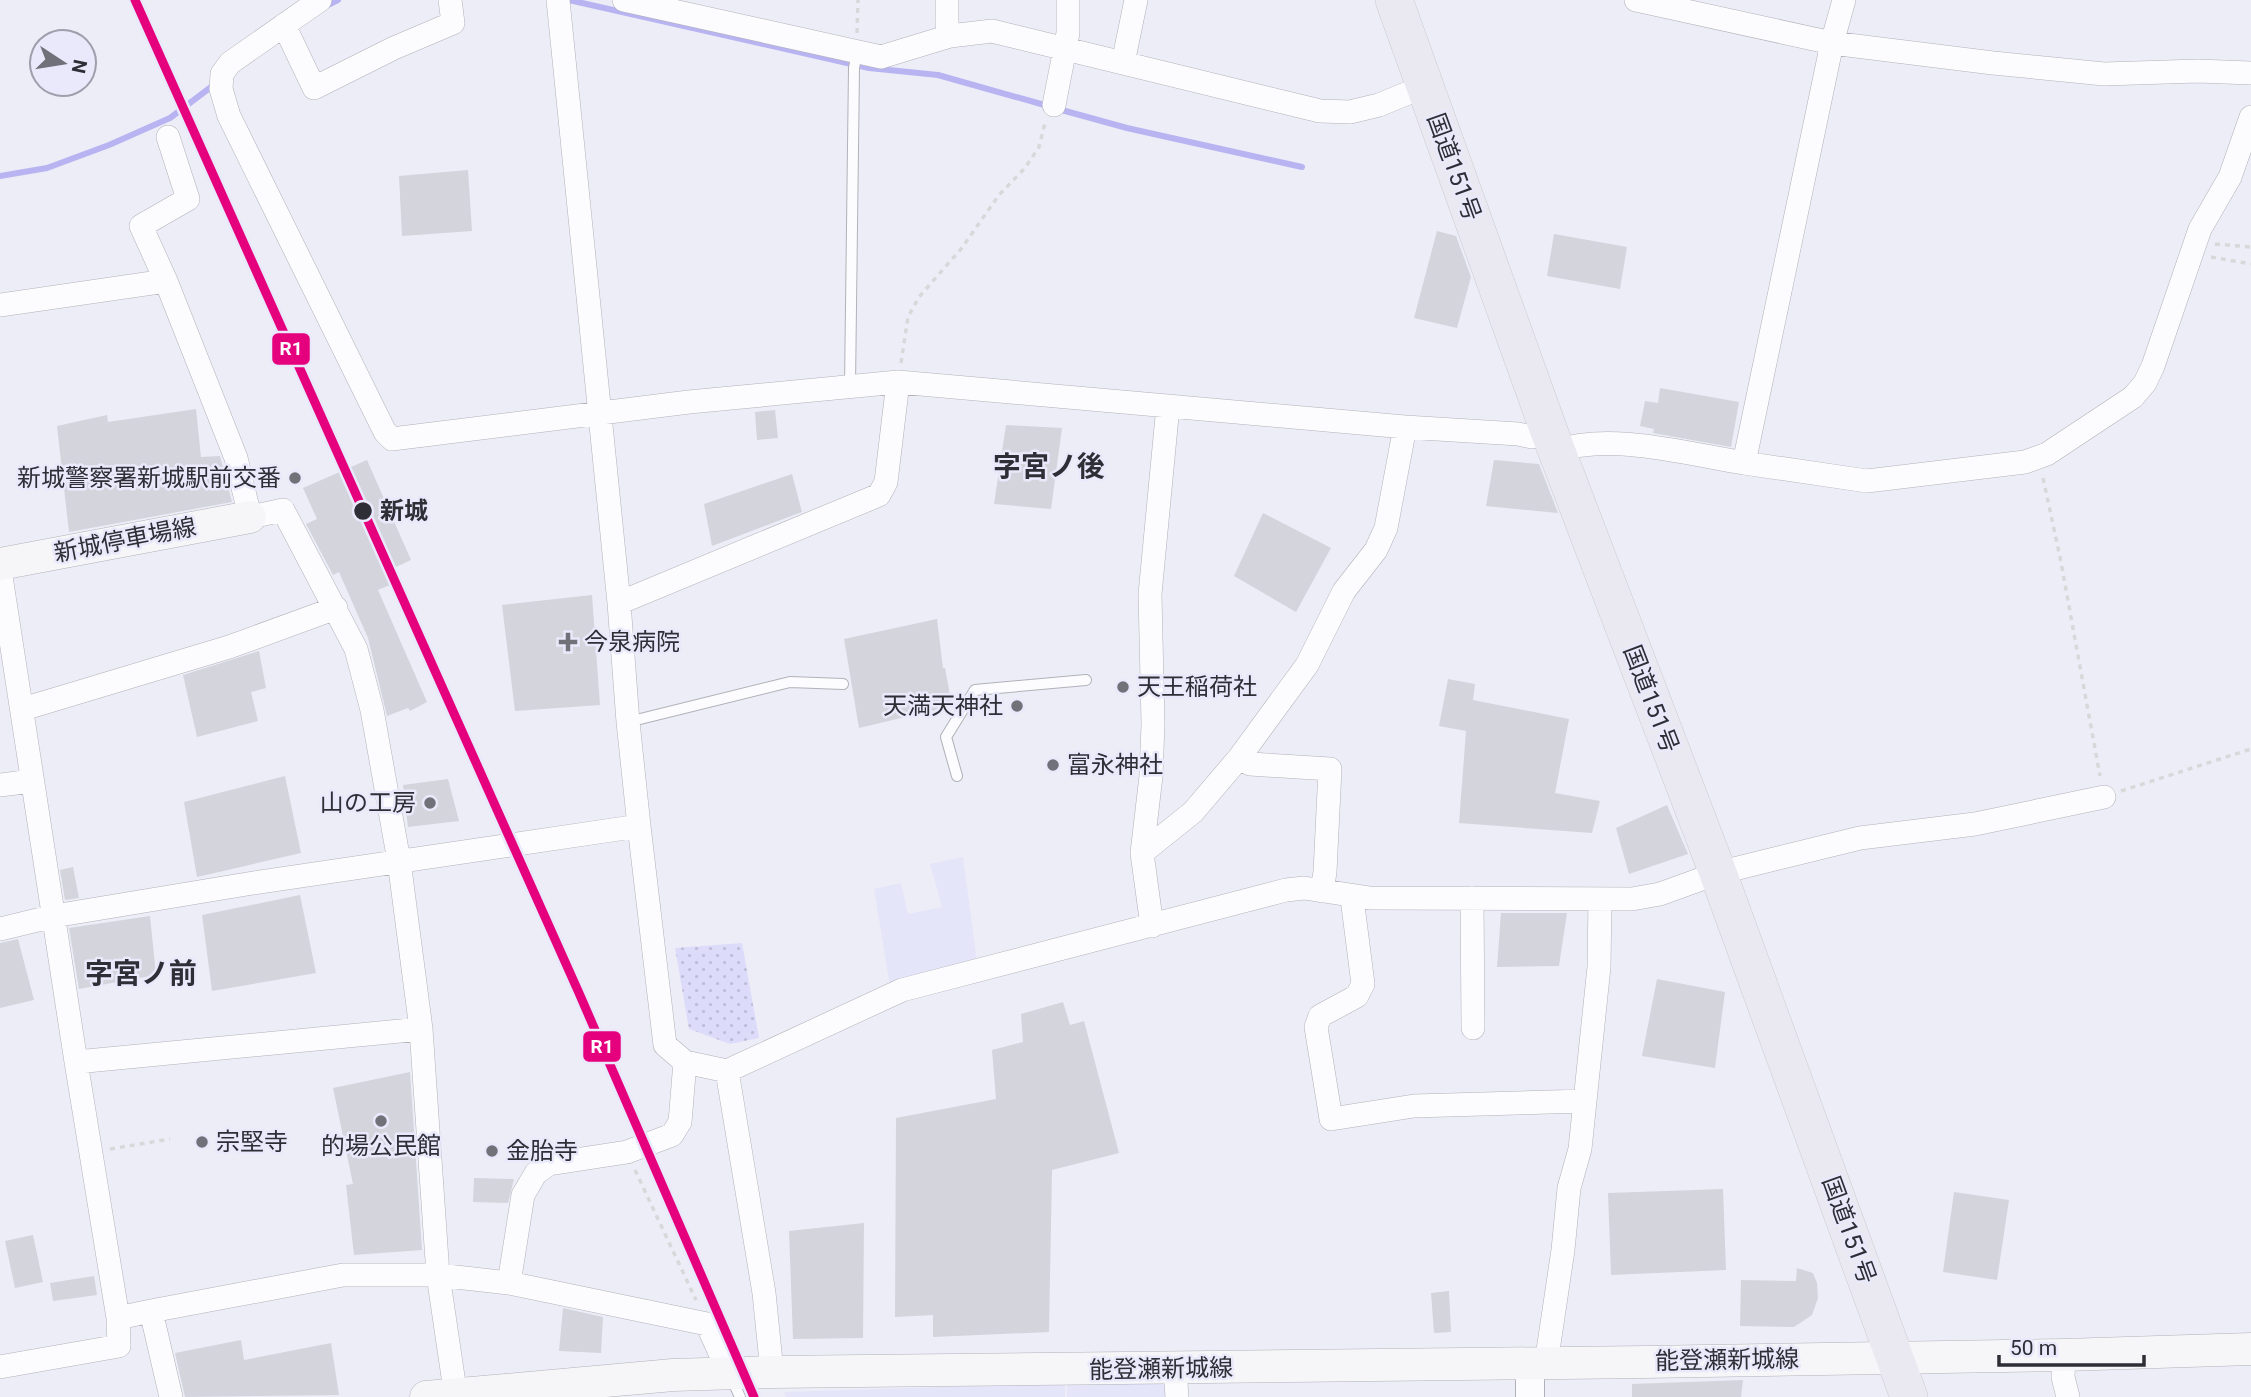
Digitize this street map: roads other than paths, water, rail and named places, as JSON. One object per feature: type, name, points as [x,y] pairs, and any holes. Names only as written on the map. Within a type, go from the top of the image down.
[{"type":"highway","name":"国道151号","points":[[1394,0],[1553,441],[1718,873],[1909,1397]]},
{"type":"main road","name":"新城停車場線","points":[[0,564],[250,517]]},
{"type":"main road","name":"能登瀬新城線","points":[[446,1396],[673,1375],[735,1385],[772,1372],[1176,1383],[1538,1364],[2251,1349]]},
{"type":"street","points":[[320,0],[287,32],[230,63],[221,82],[229,116],[385,432],[392,439],[898,382],[1405,427],[1518,434],[1572,445],[1612,442],[1867,481],[2037,459],[2133,397],[2145,383],[2200,229],[2230,177],[2251,117]]},
{"type":"street","points":[[287,32],[314,88],[394,48],[453,23],[450,0]]},
{"type":"street","points":[[624,0],[855,60],[881,57],[950,36],[992,31],[1320,111],[1350,112],[1370,108],[1425,86]]},
{"type":"street","points":[[947,0],[950,36]]},
{"type":"street","points":[[1052,110],[1066,48],[1068,0]]},
{"type":"street","points":[[1123,62],[1136,0]]},
{"type":"street","points":[[1636,0],[1832,43],[1993,63],[2104,74],[2198,71],[2251,73]]},
{"type":"street","points":[[1744,463],[1832,43],[1844,0]]},
{"type":"street","points":[[559,2],[598,414],[619,603],[628,722],[665,1045],[685,1062],[727,1071],[902,990],[1286,890],[1304,888],[1354,896],[1632,899],[1660,894],[1718,873],[1860,838],[1975,824],[2104,797]]},
{"type":"street","points":[[168,136],[188,199],[141,226],[166,281],[236,457],[250,517],[283,510],[356,649],[372,710],[399,860],[421,1029],[446,1396]]},
{"type":"street","points":[[0,305],[166,281]]},
{"type":"street","points":[[619,603],[878,495],[886,482],[898,382]]},
{"type":"street","points":[[1152,926],[1142,853],[1151,776],[1153,724],[1150,594],[1168,407]]},
{"type":"street","points":[[1142,853],[1194,812],[1307,665],[1345,591],[1376,550],[1386,528],[1405,427]]},
{"type":"street","points":[[0,570],[118,1318],[119,1346],[0,1367]]},
{"type":"street","points":[[23,709],[229,647],[336,608]]},
{"type":"street","points":[[1238,758],[1250,764],[1330,769],[1322,891]]},
{"type":"street","points":[[0,785],[32,782]]},
{"type":"street","points":[[0,929],[54,916],[399,860],[639,826]]},
{"type":"street","points":[[1354,896],[1363,984],[1357,996],[1320,1016],[1316,1027],[1331,1119],[1414,1106],[1585,1101]]},
{"type":"street","points":[[1472,898],[1473,1028]]},
{"type":"street","points":[[1530,1397],[1563,1250],[1569,1188],[1580,1149],[1599,967],[1600,900]]},
{"type":"street","points":[[76,1062],[421,1029]]},
{"type":"street","points":[[509,1283],[523,1195],[536,1173],[549,1164],[626,1152],[672,1135],[680,1122],[685,1062]]},
{"type":"street","points":[[727,1071],[764,1293],[772,1372]]},
{"type":"street","points":[[118,1318],[343,1275],[438,1275],[509,1283],[707,1324],[735,1385]]},
{"type":"street","points":[[151,1311],[171,1397]]},
{"type":"street","points":[[2064,1355],[2063,1377],[2068,1397]]},
{"type":"lane","points":[[850,386],[855,60]]},
{"type":"lane","points":[[957,776],[946,737],[975,690],[1086,680]]},
{"type":"lane","points":[[628,722],[790,681],[843,684]]},
{"type":"waterway","points":[[324,7],[338,0]]},
{"type":"waterway","points":[[569,0],[869,68],[938,75],[1048,106]]},
{"type":"waterway","points":[[0,176],[47,168],[109,145],[170,118],[215,84]]},
{"type":"waterway","points":[[1058,109],[1127,128],[1302,167]]},
{"type":"place","name":"新城警察署新城駅前交番","points":[[295,478]]},
{"type":"place","name":"新城","points":[[363,511]]},
{"type":"place","name":"今泉病院","points":[[568,642]]},
{"type":"place","name":"天王稲荷社","points":[[1123,687]]},
{"type":"place","name":"天満天神社","points":[[1017,706]]},
{"type":"place","name":"富永神社","points":[[1053,765]]},
{"type":"place","name":"山の工房","points":[[430,803]]},
{"type":"place","name":"的場公民館","points":[[381,1121]]},
{"type":"place","name":"宗堅寺","points":[[202,1142]]},
{"type":"place","name":"金胎寺","points":[[492,1151]]},
{"type":"district","name":"字宮ノ後","points":[[1049,466]]},
{"type":"district","name":"字宮ノ前","points":[[141,973]]}]
